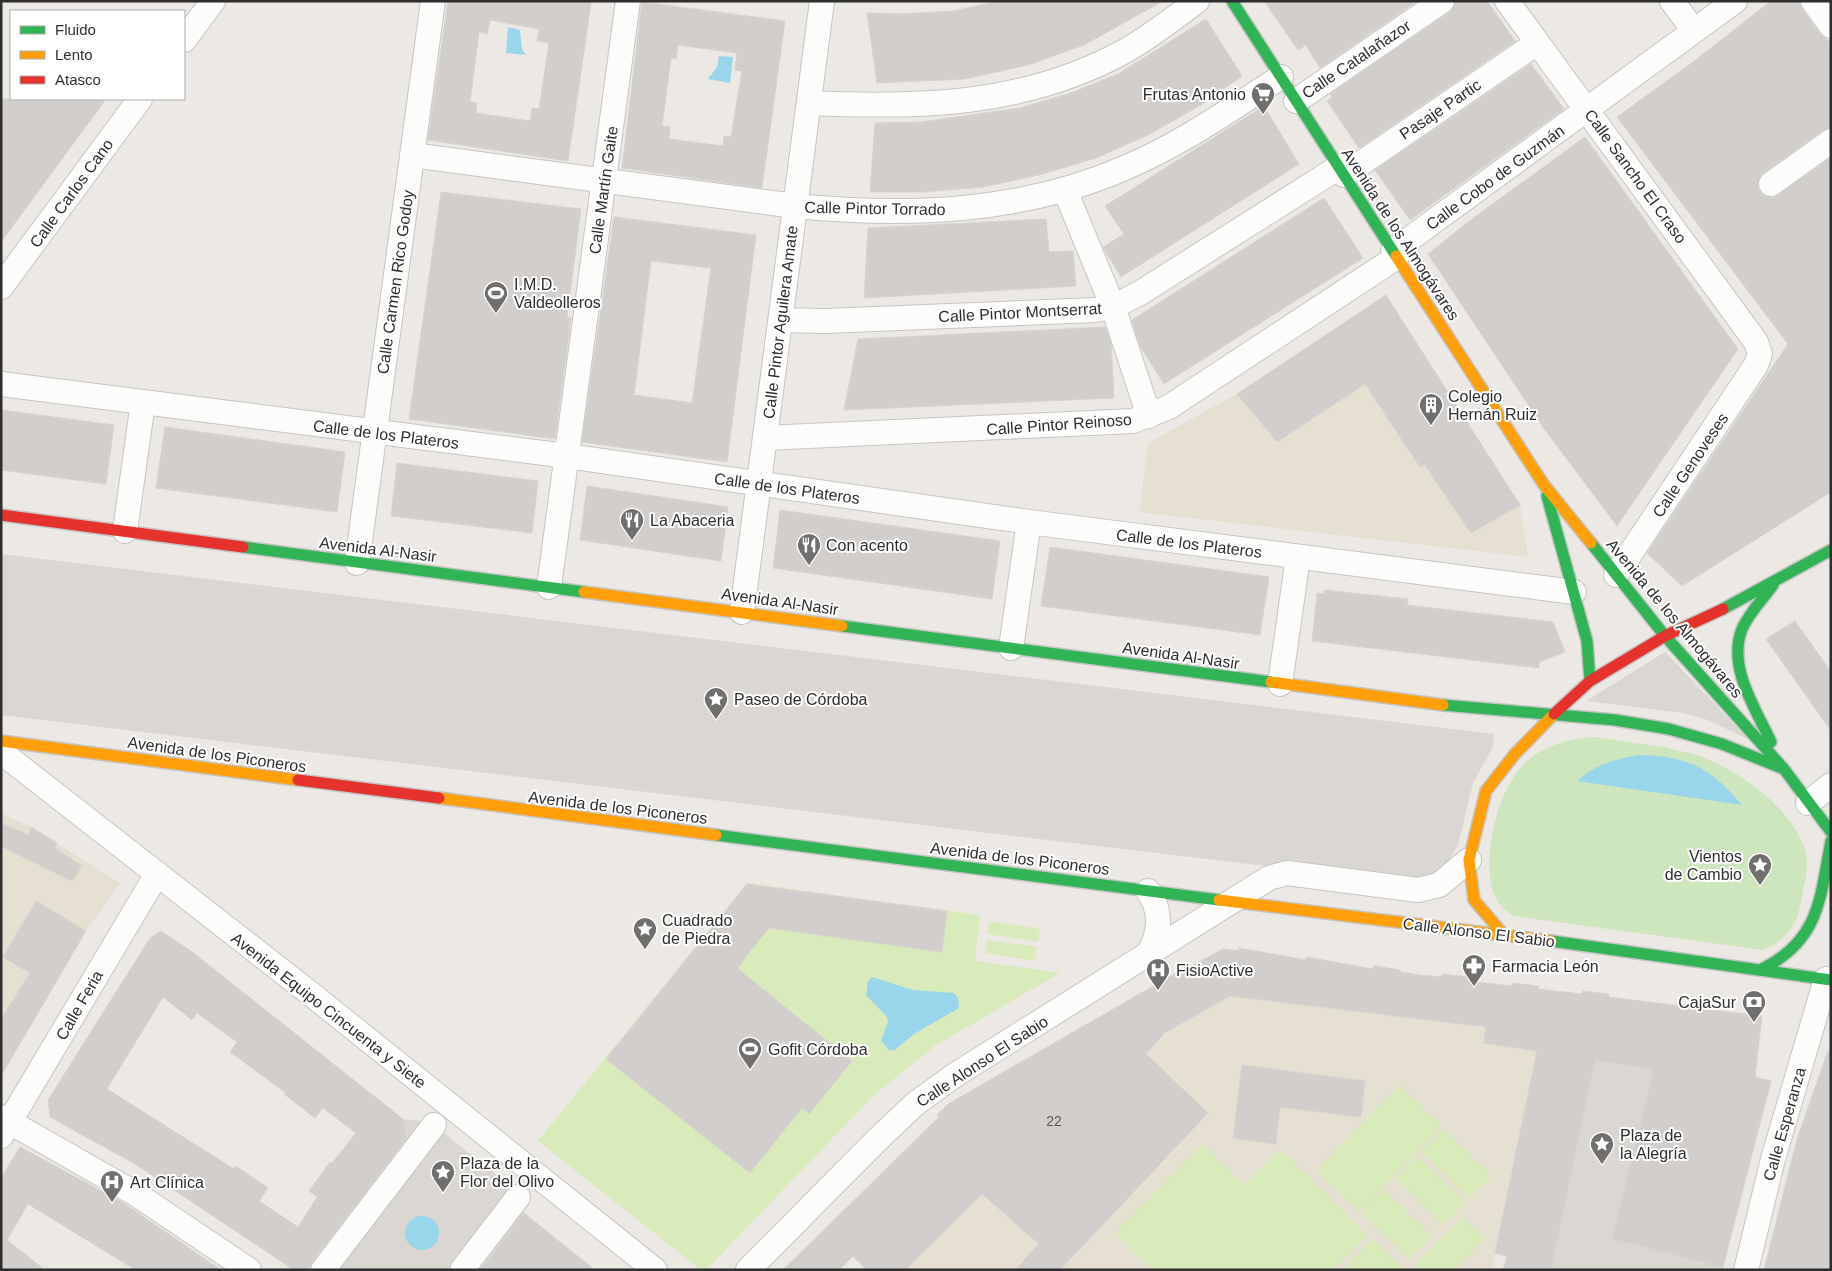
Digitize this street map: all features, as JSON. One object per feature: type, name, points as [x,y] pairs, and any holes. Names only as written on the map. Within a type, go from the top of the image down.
[{"type":"main road","name":"Avenida de los Almogávares","points":[[1239,4],[1296,101],[1544,485],[1664,636],[1784,769]]},
{"type":"main road","name":"Avenida de los Almogávares","points":[[1544,485],[1587,641],[1590,681]]},
{"type":"main road","name":"Avenida Al-Nasir","points":[[1,515],[1465,708],[1615,720],[1669,729],[1722,744],[1784,769]]},
{"type":"main road","points":[[1503,934],[1474,900],[1469,860],[1486,792],[1514,755],[1590,681],[1664,636],[1706,618],[1831,550]]},
{"type":"main road","points":[[1776,581],[1742,629],[1737,643],[1742,678],[1784,769],[1831,832]]},
{"type":"main road","name":"Avenida de los Piconeros","points":[[1,741],[1231,902]]},
{"type":"main road","points":[[1762,969],[1786,956],[1800,941],[1811,923],[1821,896],[1831,840]]},
{"type":"main road","name":"Calle Alonso El Sabio","points":[[1231,902],[1503,934],[1762,969],[1829,981]]},
{"type":"street","points":[[185,39],[213,1]]},
{"type":"street","name":"Calle Carmen Rico Godoy","points":[[357,562],[433,1]]},
{"type":"street","name":"Calle Martín Gaite","points":[[550,587],[628,1]]},
{"type":"street","name":"Calle Pintor Aguilera Amate","points":[[742,612],[822,1]]},
{"type":"street","points":[[809,103],[930,104],[967,102],[1014,93],[1087,68],[1125,51],[1160,29],[1197,1]]},
{"type":"street","name":"Calle Catalañazor","points":[[1296,101],[1442,1]]},
{"type":"street","name":"Calle Sancho El Craso","points":[[1507,1],[1756,342],[1760,354]]},
{"type":"street","points":[[1672,1],[1694,32]]},
{"type":"street","name":"Calle Cobo de Guzmán","points":[[1395,254],[1735,1]]},
{"type":"street","points":[[1813,1],[1831,26]]},
{"type":"street","name":"Pasaje Partic","points":[[1342,171],[1537,43]]},
{"type":"street","name":"Calle Pintor Torrado","points":[[412,155],[834,210],[902,211],[967,209],[1065,190],[1102,178],[1162,150],[1281,77]]},
{"type":"street","name":"Calle Carlos Cano","points":[[1,287],[139,100]]},
{"type":"street","points":[[1771,184],[1831,141]]},
{"type":"street","name":"Calle Pintor Montserrat","points":[[780,320],[825,321],[1075,311],[1112,307],[1140,293],[1342,171]]},
{"type":"street","points":[[1065,190],[1112,307],[1149,416]]},
{"type":"street","name":"Calle Pintor Reinoso","points":[[765,438],[1117,422],[1149,416],[1169,407],[1221,374],[1395,254]]},
{"type":"street","name":"Calle Genoveses","points":[[1616,575],[1756,365],[1760,354]]},
{"type":"street","name":"Calle de los Plateros","points":[[1,384],[567,456],[759,485],[1029,522],[1574,592]]},
{"type":"street","points":[[125,531],[143,402]]},
{"type":"street","points":[[1011,648],[1029,522]]},
{"type":"street","points":[[1280,684],[1298,558]]},
{"type":"street","name":"Avenida Equipo Cincuenta y Siete","points":[[1,752],[655,1270]]},
{"type":"street","points":[[1808,802],[1831,785]]},
{"type":"street","points":[[1231,902],[1274,875],[1283,873],[1405,890],[1426,890],[1439,886],[1469,860]]},
{"type":"street","name":"Calle Feria","points":[[5,1124],[157,874]]},
{"type":"street","points":[[1147,956],[1156,940],[1159,923],[1157,908],[1148,891]]},
{"type":"street","name":"Calle Alonso El Sabio","points":[[748,1270],[914,1104],[955,1075],[1231,902]]},
{"type":"street","name":"Calle Esperanza","points":[[1746,1270],[1773,1159],[1829,981]]},
{"type":"street","points":[[5,1124],[136,1194],[249,1270]]},
{"type":"street","points":[[323,1270],[434,1125]]},
{"type":"street","points":[[462,1270],[518,1197]]},
{"type":"shaded area","points":[[1386,295],[1520,505],[1528,557],[1139,512],[1148,443],[1237,394]]},
{"type":"shaded area","name":"Paseo de Córdoba","points":[[1,554],[1494,734],[1493,747],[1473,783],[1458,845],[1445,867],[1432,879],[1408,883],[1,715]]},
{"type":"shaded area","points":[[1665,652],[1748,739],[1708,720],[1683,713],[1586,701]]},
{"type":"shaded area","points":[[1,813],[31,827],[120,883],[86,931],[4,1072],[1,1070]]},
{"type":"shaded area","points":[[1230,996],[1486,1027],[1484,1043],[1537,1051],[1492,1270],[905,1270],[982,1194],[1036,1168],[1169,1031]]},
{"type":"shaded area","name":"Plaza de la Alegría","points":[[1657,1057],[1612,1239],[1723,1267],[1723,1270],[1551,1270],[1595,1060]]},
{"type":"shaded area","name":"Plaza de la Flor del Olivo","points":[[403,1119],[429,1122],[434,1125],[514,1189],[524,1213],[479,1270],[295,1270],[314,1269],[406,1145]]},
{"type":"green space","points":[[1595,737],[1666,748],[1706,759],[1741,777],[1774,803],[1798,834],[1807,860],[1799,911],[1792,927],[1781,940],[1763,950],[1513,916],[1501,905],[1495,897],[1489,865],[1494,826],[1506,790],[1525,763],[1540,752],[1566,741]]},
{"type":"green space","name":"Gofit Córdoba","points":[[747,883],[980,915],[975,961],[1060,973],[936,1045],[873,1096],[706,1270],[701,1270],[538,1141]]},
{"type":"green space","points":[[989,921],[1040,929],[1038,942],[987,934]]},
{"type":"green space","points":[[987,940],[1037,947],[1035,961],[985,953]]},
{"type":"green space","points":[[1399,1085],[1442,1126],[1359,1212],[1316,1171]]},
{"type":"green space","points":[[1443,1129],[1492,1176],[1469,1199],[1421,1152]]},
{"type":"green space","points":[[1202,1144],[1244,1185],[1280,1149],[1367,1235],[1333,1270],[1152,1270],[1115,1233]]},
{"type":"green space","points":[[1417,1156],[1466,1202],[1443,1225],[1395,1178]]},
{"type":"green space","points":[[1383,1189],[1432,1236],[1409,1259],[1361,1212]]},
{"type":"green space","points":[[1462,1217],[1485,1239],[1455,1270],[1420,1270],[1415,1264]]},
{"type":"green space","points":[[1373,1239],[1405,1270],[1343,1270]]},
{"type":"water","points":[[508,27],[520,30],[522,49],[526,55],[506,53]]},
{"type":"water","points":[[719,56],[733,57],[730,83],[708,79],[717,67]]},
{"type":"water","points":[[1639,755],[1671,758],[1697,766],[1720,782],[1742,805],[1577,781],[1591,770],[1606,763]]},
{"type":"water","points":[[872,977],[913,990],[954,993],[958,998],[959,1008],[914,1034],[895,1050],[889,1050],[881,1041],[888,1022],[887,1017],[866,995],[868,981]]},
{"type":"water","points":[[422,1216],[434,1221],[439,1233],[434,1245],[422,1250],[410,1245],[405,1233],[410,1221]]},
{"type":"building","points":[[448,1],[579,1],[591,3],[568,161],[428,140]],"holes":[[[490,20],[539,29],[537,41],[549,43],[539,109],[532,108],[530,121],[476,113],[477,103],[470,102],[479,32],[487,34]]]},
{"type":"building","points":[[999,1],[1163,1],[1084,45],[1028,65],[965,79],[877,83],[867,13],[901,14],[953,11]]},
{"type":"building","points":[[1264,1],[1417,1],[1320,68],[1306,45],[1298,50]]},
{"type":"building","points":[[1456,1],[1487,1],[1515,41],[1359,148],[1327,101],[1332,97],[1330,94],[1450,12]]},
{"type":"building","points":[[1771,1],[1799,1],[1802,9],[1820,34],[1831,43],[1831,127],[1823,130],[1763,173],[1757,185],[1760,192],[1765,196],[1773,198],[1831,158],[1831,492],[1682,586],[1647,553],[1788,344],[1617,117],[1693,62]]},
{"type":"building","points":[[642,2],[785,21],[762,188],[622,168]],"holes":[[[678,45],[737,53],[735,70],[742,71],[731,137],[724,136],[723,146],[669,139],[670,127],[662,126],[671,58],[676,59]]]},
{"type":"building","points":[[1206,19],[1242,76],[1201,105],[1148,135],[1096,158],[1039,175],[983,187],[924,192],[870,192],[875,123],[921,122],[1020,108],[1071,93],[1118,74]]},
{"type":"building","points":[[1531,64],[1564,109],[1410,220],[1375,170]]},
{"type":"building","points":[[1,99],[105,100],[1,242]]},
{"type":"building","points":[[1264,106],[1299,164],[1121,277],[1103,247],[1124,234],[1105,206]]},
{"type":"building","points":[[1585,137],[1738,349],[1617,526],[1545,430],[1428,254],[1476,216]]},
{"type":"building","name":"I.M.D. Valdeolleros","points":[[441,192],[581,209],[567,317],[571,318],[555,439],[409,419]]},
{"type":"building","points":[[1324,198],[1363,258],[1164,384],[1140,346],[1132,320]]},
{"type":"building","points":[[614,217],[756,235],[727,462],[582,442]],"holes":[[[651,261],[711,268],[692,403],[634,395]]]},
{"type":"building","points":[[1046,219],[1049,252],[1073,251],[1076,286],[864,298],[868,228]]},
{"type":"building","name":"Colegio Hernán Ruiz","points":[[1386,295],[1520,505],[1471,533],[1424,464],[1420,467],[1365,384],[1277,442],[1237,394]]},
{"type":"building","points":[[1105,327],[1111,343],[1114,398],[844,410],[858,339]]},
{"type":"building","points":[[1,410],[114,425],[106,484],[1,470]]},
{"type":"building","points":[[165,427],[345,452],[337,512],[156,488]]},
{"type":"building","points":[[397,463],[538,481],[532,533],[391,516]]},
{"type":"building","points":[[587,486],[728,507],[721,561],[580,540]]},
{"type":"building","points":[[780,510],[1000,541],[992,599],[773,568]]},
{"type":"building","points":[[1050,547],[1269,577],[1260,635],[1041,606]]},
{"type":"building","points":[[1324,590],[1408,599],[1407,605],[1553,622],[1565,652],[1539,662],[1539,668],[1312,641],[1317,593],[1324,594]]},
{"type":"building","points":[[1795,621],[1831,672],[1831,731],[1766,639]]},
{"type":"building","points":[[1,823],[29,835],[31,827],[57,843],[55,848],[82,866],[72,881],[1,846]]},
{"type":"building","points":[[747,884],[947,911],[942,952],[769,928],[746,956],[738,969],[852,1061],[809,1114],[802,1108],[750,1173],[606,1059]]},
{"type":"building","points":[[36,901],[86,931],[1,1076],[1,1019],[30,973],[3,957]]},
{"type":"building","points":[[161,931],[191,951],[403,1119],[406,1139],[312,1262],[309,1269],[294,1270],[135,1164],[50,1117],[48,1100],[150,938]],"holes":[[[163,997],[192,1020],[197,1013],[237,1042],[230,1052],[286,1093],[284,1094],[315,1118],[323,1108],[356,1133],[332,1163],[330,1162],[309,1191],[317,1197],[298,1227],[259,1201],[268,1188],[236,1166],[234,1169],[107,1089]]]},
{"type":"building","points":[[1239,948],[1373,969],[1374,966],[1420,975],[1442,977],[1442,974],[1468,977],[1468,981],[1512,986],[1512,983],[1539,986],[1538,989],[1582,994],[1583,991],[1609,994],[1609,997],[1762,1016],[1755,1077],[1771,1081],[1723,1267],[1612,1239],[1654,1069],[1595,1060],[1551,1270],[1503,1270],[1507,1256],[1495,1253],[1537,1051],[1484,1043],[1486,1027],[1230,996],[1165,1033],[1146,1054],[1208,1113],[1060,1270],[1015,1270],[1039,1244],[982,1194],[905,1270],[867,1270],[853,1256],[839,1270],[783,1270],[939,1117],[937,1115],[948,1104],[1188,966],[1223,949],[1239,951]]},
{"type":"building","points":[[1828,1051],[1831,1052],[1831,1270],[1764,1270],[1797,1139]]},
{"type":"building","points":[[1242,1065],[1365,1081],[1361,1117],[1280,1107],[1276,1144],[1233,1138]]},
{"type":"building","points":[[20,1147],[122,1202],[221,1270],[136,1270],[28,1204],[7,1240],[45,1270],[1,1270],[1,1178]]},
{"type":"building","points":[[524,1213],[565,1246],[595,1270],[480,1270]]},
{"type":"traffic: fast","points":[[1232,1],[1396,256]]},
{"type":"traffic: fast","points":[[1547,496],[1587,641],[1590,681]]},
{"type":"traffic: fast","points":[[1591,543],[1665,636],[1784,769]]},
{"type":"traffic: fast","points":[[243,547],[584,592]]},
{"type":"traffic: fast","points":[[1723,609],[1831,550]]},
{"type":"traffic: fast","points":[[1771,742],[1745,687],[1738,658],[1738,643],[1745,623],[1773,585]]},
{"type":"traffic: fast","points":[[842,626],[1271,682]]},
{"type":"traffic: fast","points":[[1443,705],[1615,720],[1669,729],[1722,744],[1784,769],[1831,832]]},
{"type":"traffic: fast","points":[[716,835],[1219,900]]},
{"type":"traffic: fast","points":[[1762,969],[1781,958],[1796,945],[1806,931],[1820,899],[1831,841]]},
{"type":"traffic: fast","points":[[1551,941],[1831,980]]},
{"type":"traffic: slow","points":[[1396,256],[1544,485],[1591,543]]},
{"type":"traffic: slow","points":[[584,592],[842,626]]},
{"type":"traffic: slow","points":[[1271,682],[1443,705]]},
{"type":"traffic: slow","points":[[1503,934],[1474,900],[1469,860],[1486,791],[1514,755],[1554,714]]},
{"type":"traffic: slow","points":[[1,741],[298,780]]},
{"type":"traffic: slow","points":[[439,798],[716,835]]},
{"type":"traffic: slow","points":[[1219,900],[1551,941]]},
{"type":"traffic: jam","points":[[1,515],[243,547]]},
{"type":"traffic: jam","points":[[1554,714],[1590,681],[1665,636],[1723,609]]},
{"type":"traffic: jam","points":[[298,780],[439,798]]},
{"type":"place","name":"Frutas Antonio","points":[[1263,115]]},
{"type":"place","name":"I.M.D. Valdeolleros","points":[[496,314]]},
{"type":"place","name":"Colegio Hernán Ruiz","points":[[1431,426]]},
{"type":"place","name":"La Abaceria","points":[[632,541]]},
{"type":"place","name":"Con acento","points":[[809,566]]},
{"type":"place","name":"Paseo de Córdoba","points":[[716,720]]},
{"type":"place","name":"Vientos de Cambio","points":[[1760,886]]},
{"type":"place","name":"Cuadrado de Piedra","points":[[645,950]]},
{"type":"place","name":"Farmacia León","points":[[1474,987]]},
{"type":"place","name":"FisioActive","points":[[1158,991]]},
{"type":"place","name":"CajaSur","points":[[1754,1023]]},
{"type":"place","name":"Gofit Córdoba","points":[[750,1070]]},
{"type":"place","name":"Plaza de la Alegría","points":[[1602,1165]]},
{"type":"place","name":"Plaza de la Flor del Olivo","points":[[443,1193]]},
{"type":"place","name":"Art Clínica","points":[[112,1203]]}]
